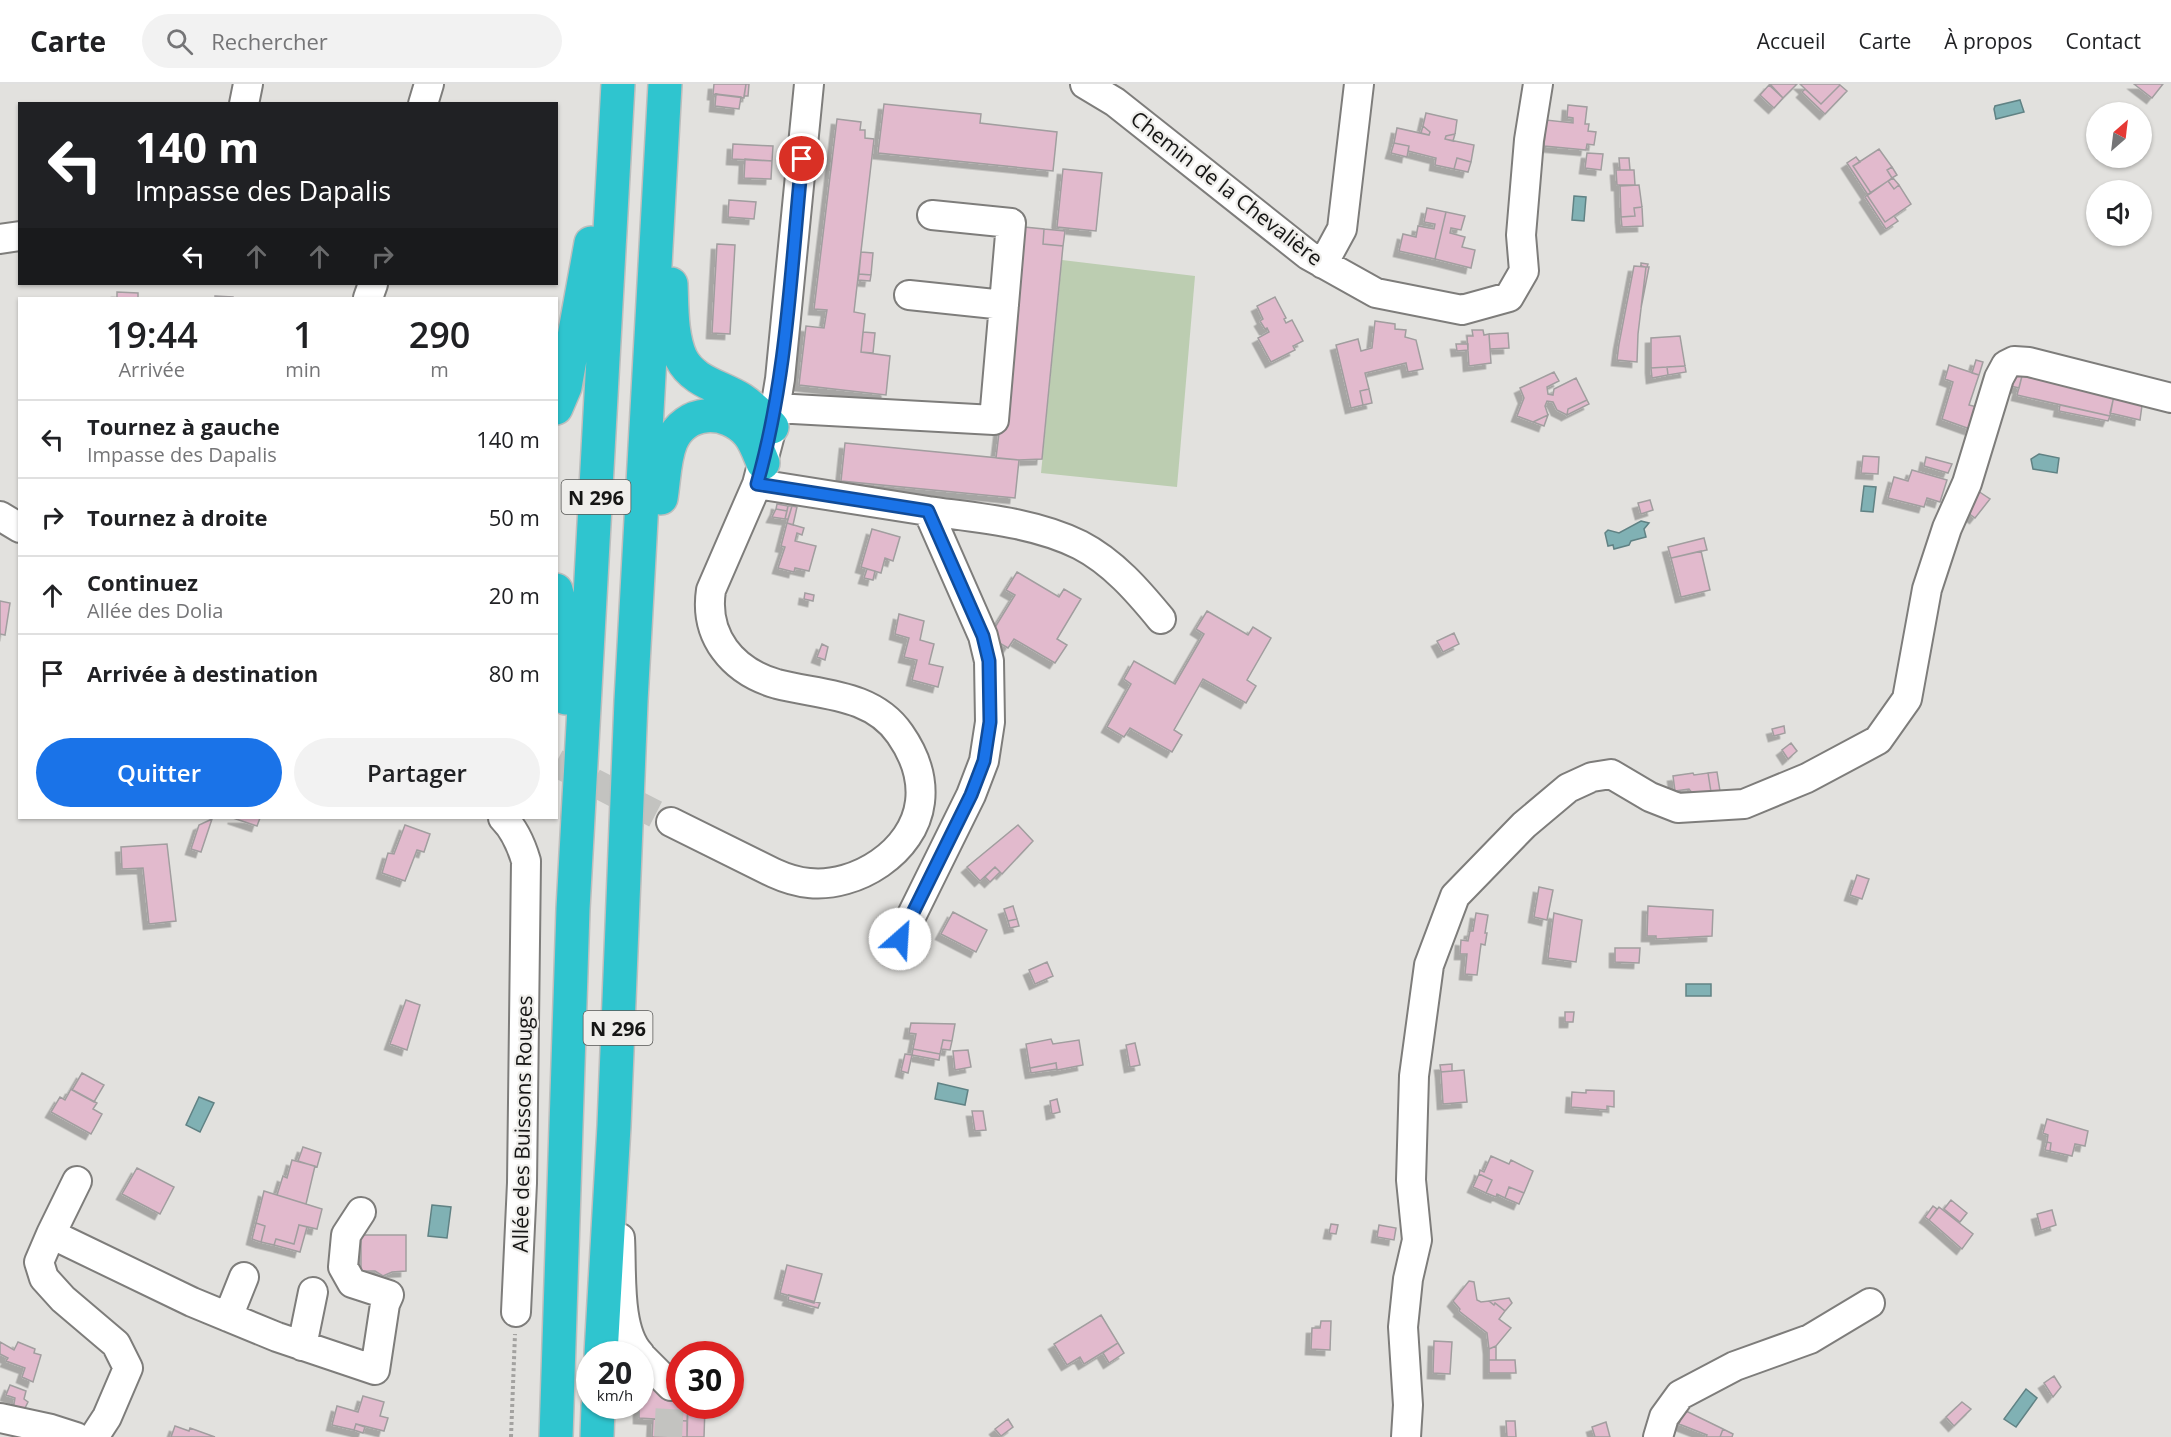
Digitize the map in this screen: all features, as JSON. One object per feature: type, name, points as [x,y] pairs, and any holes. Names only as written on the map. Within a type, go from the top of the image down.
[{"type":"highway","points":[[558,403],[565,387],[575,340],[618,84]]},
{"type":"highway","name":"N 296","points":[[556,1437],[573,909],[618,84]]},
{"type":"highway","points":[[666,84],[671,288],[676,339],[681,358],[692,373],[707,383],[773,418]]},
{"type":"highway","name":"N 296","points":[[602,1341],[614,1126],[631,701],[666,84]]},
{"type":"highway","points":[[631,701],[668,455],[679,429],[689,420],[705,415],[724,417],[739,424],[750,435],[760,474]]},
{"type":"highway","name":"N 296","points":[[558,602],[563,633],[573,909]]},
{"type":"highway","points":[[597,1437],[598,1419]]},
{"type":"street","points":[[244,102],[248,84]]},
{"type":"street","points":[[424,102],[429,84]]},
{"type":"street","points":[[670,822],[791,880],[810,884],[837,882],[859,876],[883,861],[903,841],[914,823],[920,803],[920,781],[912,752],[897,730],[878,714],[842,696],[776,684],[750,673],[729,656],[717,638],[709,606],[711,590],[760,474],[773,418],[780,379],[809,84]]},
{"type":"street","points":[[1323,264],[1342,229],[1359,84]]},
{"type":"street","name":"Chemin de la Chevalière","points":[[1102,89],[1308,255],[1376,293],[1462,310],[1509,297],[1524,271],[1521,235],[1529,140],[1538,84]]},
{"type":"street","points":[[773,418],[994,420],[1011,223],[932,215]]},
{"type":"street","points":[[0,238],[18,236]]},
{"type":"street","points":[[909,295],[1004,305]]},
{"type":"street","points":[[1406,1437],[1408,1405],[1403,1327],[1408,1279],[1417,1240],[1412,1180],[1414,1076],[1429,965],[1455,897],[1524,825],[1568,788],[1592,777],[1611,774],[1650,797],[1678,808],[1744,804],[1808,778],[1878,740],[1907,699],[1927,589],[1947,528],[1967,483],[1987,414],[2006,365],[2014,361],[2029,362],[2171,398]]},
{"type":"street","points":[[760,474],[928,511],[1007,523],[1058,535],[1104,561],[1161,619]]},
{"type":"street","points":[[900,939],[971,795],[984,761],[990,722],[989,661],[983,636],[928,511]]},
{"type":"street","points":[[0,516],[18,527]]},
{"type":"street","name":"Allée des Buissons Rouges","points":[[504,819],[522,846],[526,861],[522,1183],[516,1312]]},
{"type":"street","points":[[614,1126],[624,1320],[631,1341]]},
{"type":"street","points":[[77,1180],[39,1262],[44,1278],[63,1299],[116,1344],[128,1368],[107,1417],[94,1437]]},
{"type":"street","points":[[51,1234],[192,1302],[303,1346],[375,1370],[385,1304],[389,1295],[352,1283],[342,1267],[346,1235],[362,1212]]},
{"type":"street","points":[[228,1317],[244,1277]]},
{"type":"street","points":[[303,1346],[313,1292]]},
{"type":"street","points":[[1658,1437],[1664,1417],[1680,1395],[1735,1366],[1810,1339],[1870,1303]]},
{"type":"street","points":[[654,1369],[666,1381]]},
{"type":"street","points":[[0,1418],[76,1437]]},
{"type":"path","points":[[511,1437],[516,1312]]},
{"type":"green space","points":[[1062,260],[1195,276],[1177,487],[1041,473]]},
{"type":"water","points":[[2020,100],[2024,112],[1996,119],[1995,106]]},
{"type":"water","points":[[1574,196],[1586,197],[1584,221],[1572,220]]},
{"type":"water","points":[[2039,454],[2059,458],[2057,473],[2033,469],[2031,459]]},
{"type":"water","points":[[1864,486],[1876,487],[1873,512],[1861,511]]},
{"type":"water","points":[[1641,521],[1649,523],[1644,529],[1646,537],[1614,549],[1613,545],[1608,546],[1605,533],[1608,530],[1619,533]]},
{"type":"water","points":[[1686,984],[1711,984],[1711,996],[1686,996]]},
{"type":"water","points":[[938,1083],[968,1090],[965,1105],[935,1099]]},
{"type":"water","points":[[199,1097],[214,1103],[200,1132],[186,1125]]},
{"type":"water","points":[[432,1205],[451,1207],[447,1238],[428,1236]]},
{"type":"water","points":[[2026,1389],[2037,1398],[2016,1427],[2004,1419]]},
{"type":"building","points":[[714,84],[746,84],[744,98],[713,94]]},
{"type":"building","points":[[746,84],[749,84],[748,96],[744,96]]},
{"type":"building","points":[[1770,84],[1797,84],[1783,98]]},
{"type":"building","points":[[1800,84],[1839,84],[1840,85],[1821,104]]},
{"type":"building","points":[[2134,84],[2163,84],[2152,98]]},
{"type":"building","points":[[1769,85],[1783,98],[1774,108],[1760,95]]},
{"type":"building","points":[[1840,85],[1847,91],[1825,114],[1802,92],[1805,89],[1821,104]]},
{"type":"building","points":[[716,94],[741,97],[739,109],[715,106]]},
{"type":"building","points":[[884,104],[981,114],[980,123],[1057,132],[1053,171],[878,153]]},
{"type":"building","points":[[1568,105],[1587,107],[1585,124],[1589,124],[1588,131],[1596,132],[1594,145],[1587,144],[1586,150],[1544,146],[1546,120],[1573,123],[1573,118],[1567,117]]},
{"type":"building","points":[[1426,113],[1457,120],[1455,134],[1446,136],[1445,139],[1474,145],[1471,162],[1457,158],[1454,169],[1435,165],[1436,158],[1408,151],[1409,146],[1394,143],[1397,128],[1429,135],[1430,132],[1423,126]]},
{"type":"building","points":[[837,119],[861,122],[860,130],[865,130],[865,138],[874,139],[854,312],[865,314],[861,352],[890,356],[886,395],[799,385],[806,326],[824,328],[827,310],[814,309]]},
{"type":"building","points":[[1423,126],[1430,132],[1429,135],[1421,133]]},
{"type":"building","points":[[1455,134],[1453,141],[1445,139],[1446,136]]},
{"type":"building","points":[[1394,143],[1409,146],[1407,157],[1391,153]]},
{"type":"building","points":[[733,144],[773,146],[772,161],[732,159]]},
{"type":"building","points":[[1879,149],[1892,167],[1887,170],[1892,178],[1871,193],[1853,166]]},
{"type":"building","points":[[1587,153],[1603,154],[1601,170],[1585,168]]},
{"type":"building","points":[[1856,157],[1860,162],[1853,166],[1871,193],[1868,195],[1847,163]]},
{"type":"building","points":[[1457,158],[1471,162],[1468,172],[1454,169]]},
{"type":"building","points":[[1619,158],[1629,158],[1630,170],[1620,170]]},
{"type":"building","points":[[745,159],[772,161],[771,179],[744,178]]},
{"type":"building","points":[[1892,167],[1897,175],[1892,178],[1887,170]]},
{"type":"building","points":[[1063,169],[1102,173],[1096,231],[1057,227]]},
{"type":"building","points":[[1616,170],[1634,170],[1635,185],[1617,185]]},
{"type":"building","points":[[1893,178],[1899,185],[1894,189],[1888,181]]},
{"type":"building","points":[[1888,181],[1894,189],[1899,185],[1911,204],[1885,222],[1867,195]]},
{"type":"building","points":[[1639,185],[1642,207],[1634,208],[1635,216],[1621,217],[1620,186]]},
{"type":"building","points":[[1867,195],[1885,222],[1894,216],[1898,221],[1886,229],[1865,197]]},
{"type":"building","points":[[729,200],[756,202],[754,219],[728,217]]},
{"type":"building","points":[[1642,207],[1643,226],[1622,227],[1621,217],[1635,216],[1634,208]]},
{"type":"building","points":[[1427,208],[1446,212],[1435,259],[1399,251],[1403,234],[1416,237],[1418,226],[1434,229],[1435,224],[1424,222]]},
{"type":"building","points":[[1446,212],[1465,216],[1461,230],[1451,228],[1450,233],[1465,237],[1462,247],[1475,250],[1471,268],[1435,259]]},
{"type":"building","points":[[1024,227],[1044,229],[1043,244],[1063,246],[1042,459],[1019,460],[996,458]]},
{"type":"building","points":[[1044,229],[1065,231],[1063,246],[1043,244]]},
{"type":"building","points":[[717,244],[735,245],[730,334],[712,333]]},
{"type":"building","points":[[861,252],[873,253],[871,275],[859,274]]},
{"type":"building","points":[[1641,263],[1648,264],[1647,267],[1649,267],[1641,308],[1646,267],[1641,266]]},
{"type":"building","points":[[1634,266],[1646,267],[1637,362],[1617,360]]},
{"type":"building","points":[[859,274],[871,275],[870,281],[858,280]]},
{"type":"building","points":[[117,292],[138,293],[138,297],[117,297]]},
{"type":"building","points":[[1275,297],[1286,318],[1284,319],[1286,323],[1292,320],[1303,341],[1293,346],[1295,350],[1271,362],[1258,338],[1269,332],[1260,321],[1263,319],[1257,306]]},
{"type":"building","points":[[1375,321],[1395,324],[1395,329],[1406,330],[1405,337],[1416,340],[1423,369],[1408,372],[1406,363],[1365,373],[1369,389],[1360,391],[1363,405],[1351,408],[1336,345],[1358,339],[1361,351],[1372,348]]},
{"type":"building","points":[[1472,330],[1483,330],[1484,335],[1489,334],[1491,363],[1469,366],[1467,336],[1473,336]]},
{"type":"building","points":[[863,332],[875,333],[873,353],[861,352]]},
{"type":"building","points":[[1508,333],[1509,348],[1490,349],[1489,334]]},
{"type":"building","points":[[1680,336],[1685,366],[1651,368],[1651,338]]},
{"type":"building","points":[[1456,344],[1468,344],[1468,350],[1457,351]]},
{"type":"building","points":[[1976,360],[1983,362],[1979,375],[1972,373]]},
{"type":"building","points":[[1949,365],[1979,375],[1969,405],[1977,407],[1970,429],[1942,419],[1953,382],[1945,379]]},
{"type":"building","points":[[1685,366],[1686,372],[1668,375],[1667,367]]},
{"type":"building","points":[[1667,367],[1668,375],[1652,378],[1651,368]]},
{"type":"building","points":[[1554,372],[1559,381],[1547,387],[1548,394],[1553,395],[1554,389],[1576,378],[1587,400],[1568,409],[1567,415],[1557,410],[1553,402],[1547,401],[1545,406],[1548,415],[1533,422],[1517,416],[1524,398],[1520,388]]},
{"type":"building","points":[[2015,374],[2022,376],[2019,388],[2011,386]]},
{"type":"building","points":[[2022,376],[2114,395],[2110,416],[2017,395]]},
{"type":"building","points":[[1369,389],[1372,403],[1363,405],[1360,391]]},
{"type":"building","points":[[2115,392],[2143,398],[2140,420],[2110,413]]},
{"type":"building","points":[[1587,400],[1589,404],[1567,415],[1568,409]]},
{"type":"building","points":[[2060,405],[2110,416],[2108,421],[2059,411]]},
{"type":"building","points":[[1548,415],[1544,426],[1533,422]]},
{"type":"building","points":[[845,443],[1019,460],[1015,498],[841,481]]},
{"type":"building","points":[[1863,456],[1879,457],[1878,474],[1861,473]]},
{"type":"building","points":[[1926,457],[1952,464],[1948,473],[1924,466]]},
{"type":"building","points":[[1912,470],[1947,480],[1940,502],[1927,498],[1924,507],[1888,498],[1894,477],[1908,481]]},
{"type":"building","points":[[1978,491],[1990,499],[1975,518],[1964,510]]},
{"type":"building","points":[[1650,500],[1653,510],[1641,514],[1638,503]]},
{"type":"building","points":[[777,504],[788,506],[787,511],[776,509]]},
{"type":"building","points":[[788,506],[792,506],[788,519],[785,519]]},
{"type":"building","points":[[792,506],[797,507],[793,525],[787,523]]},
{"type":"building","points":[[776,509],[787,511],[785,519],[772,517]]},
{"type":"building","points":[[787,523],[804,528],[802,535],[797,533],[795,541],[816,546],[809,571],[795,568],[794,572],[778,568],[785,547],[781,546]]},
{"type":"building","points":[[872,529],[900,537],[893,561],[885,558],[881,573],[861,567]]},
{"type":"building","points":[[1704,538],[1707,550],[1671,558],[1668,547]]},
{"type":"building","points":[[1701,551],[1710,590],[1681,597],[1671,558]]},
{"type":"building","points":[[867,569],[875,571],[873,580],[864,578]]},
{"type":"building","points":[[1017,572],[1059,597],[1064,589],[1081,599],[1057,639],[1067,645],[1055,663],[1014,639],[1008,648],[989,637],[1015,595],[1006,590]]},
{"type":"building","points":[[805,593],[814,595],[813,601],[804,599]]},
{"type":"building","points":[[0,601],[10,603],[5,635],[0,634]]},
{"type":"building","points":[[1207,611],[1248,635],[1253,627],[1271,638],[1247,680],[1256,686],[1246,703],[1203,679],[1174,730],[1182,735],[1172,752],[1130,728],[1124,737],[1107,727],[1131,684],[1124,679],[1134,661],[1175,684],[1204,634],[1196,629]]},
{"type":"building","points":[[899,614],[924,621],[920,640],[934,644],[929,664],[943,667],[938,687],[912,680],[917,660],[904,657],[909,638],[895,634]]},
{"type":"building","points":[[1454,633],[1459,644],[1443,652],[1437,641]]},
{"type":"building","points":[[822,644],[828,647],[825,660],[817,657]]},
{"type":"building","points":[[1784,726],[1785,733],[1774,736],[1772,729]]},
{"type":"building","points":[[1791,743],[1797,751],[1788,759],[1782,750]]},
{"type":"building","points":[[1717,772],[1720,791],[1711,792],[1708,773]]},
{"type":"building","points":[[1693,773],[1694,775],[1708,773],[1711,792],[1693,794],[1689,789],[1675,791],[1673,776]]},
{"type":"building","points":[[212,819],[201,852],[191,849],[199,825]]},
{"type":"building","points":[[236,819],[260,819],[257,826]]},
{"type":"building","points":[[405,825],[430,834],[424,852],[417,850],[405,881],[382,873],[388,853],[394,854]]},
{"type":"building","points":[[1018,825],[1033,841],[1002,874],[995,867],[980,881],[967,867]]},
{"type":"building","points":[[167,844],[176,921],[149,924],[143,868],[122,869],[121,847]]},
{"type":"building","points":[[995,867],[1000,872],[990,882],[985,877]]},
{"type":"building","points":[[1857,875],[1869,879],[1862,899],[1850,895]]},
{"type":"building","points":[[1539,887],[1553,890],[1547,920],[1534,917]]},
{"type":"building","points":[[1013,906],[1017,919],[1008,921],[1004,909]]},
{"type":"building","points":[[1648,906],[1713,910],[1712,936],[1656,939],[1656,936],[1647,936]]},
{"type":"building","points":[[953,912],[987,930],[976,952],[941,934]]},
{"type":"building","points":[[1476,913],[1488,915],[1485,945],[1481,944],[1477,975],[1465,974],[1467,954],[1460,954],[1461,940],[1468,941],[1470,931],[1473,931]]},
{"type":"building","points":[[1554,913],[1582,920],[1576,962],[1548,958]]},
{"type":"building","points":[[1017,919],[1019,926],[1010,928],[1008,921]]},
{"type":"building","points":[[1615,948],[1640,948],[1639,963],[1615,962]]},
{"type":"building","points":[[1047,962],[1053,976],[1035,984],[1029,970]]},
{"type":"building","points":[[406,1000],[420,1005],[407,1050],[390,1044]]},
{"type":"building","points":[[1565,1012],[1574,1012],[1573,1022],[1565,1022]]},
{"type":"building","points":[[911,1023],[955,1024],[952,1041],[943,1040],[940,1054],[913,1049],[916,1034],[909,1033]]},
{"type":"building","points":[[1051,1039],[1053,1044],[1079,1040],[1083,1065],[1057,1070],[1056,1063],[1030,1068],[1026,1044]]},
{"type":"building","points":[[943,1040],[952,1041],[950,1050],[941,1049]]},
{"type":"building","points":[[1135,1043],[1140,1065],[1130,1067],[1126,1045]]},
{"type":"building","points":[[913,1049],[940,1054],[939,1060],[912,1055]]},
{"type":"building","points":[[968,1050],[971,1067],[955,1070],[953,1051]]},
{"type":"building","points":[[905,1054],[912,1055],[908,1073],[901,1071]]},
{"type":"building","points":[[1056,1063],[1057,1069],[1031,1073],[1030,1068]]},
{"type":"building","points":[[1452,1064],[1452,1071],[1441,1072],[1440,1065]]},
{"type":"building","points":[[1464,1070],[1467,1102],[1443,1104],[1441,1072]]},
{"type":"building","points":[[82,1073],[104,1085],[94,1102],[72,1090]]},
{"type":"building","points":[[71,1089],[97,1103],[93,1109],[102,1114],[91,1134],[51,1112],[60,1097],[65,1100]]},
{"type":"building","points":[[1586,1090],[1614,1091],[1614,1107],[1607,1106],[1607,1110],[1571,1107],[1572,1092],[1586,1093]]},
{"type":"building","points":[[1057,1099],[1060,1112],[1052,1114],[1050,1101]]},
{"type":"building","points":[[972,1111],[983,1111],[986,1130],[975,1131]]},
{"type":"building","points":[[2047,1119],[2088,1131],[2085,1146],[2075,1144],[2072,1156],[2050,1151],[2051,1143],[2047,1142],[2048,1135],[2043,1133]]},
{"type":"building","points":[[2047,1142],[2051,1143],[2050,1151],[2045,1150]]},
{"type":"building","points":[[303,1147],[321,1153],[317,1167],[298,1161]]},
{"type":"building","points":[[1491,1156],[1509,1164],[1511,1160],[1533,1171],[1524,1193],[1509,1187],[1505,1198],[1497,1194],[1496,1197],[1486,1193],[1492,1180],[1479,1174],[1480,1170],[1484,1172]]},
{"type":"building","points":[[292,1160],[315,1166],[306,1204],[277,1195],[283,1176],[287,1178]]},
{"type":"building","points":[[137,1168],[174,1187],[160,1214],[122,1194]]},
{"type":"building","points":[[1479,1174],[1492,1180],[1486,1193],[1473,1187]]},
{"type":"building","points":[[1509,1187],[1524,1193],[1519,1204],[1505,1198]]},
{"type":"building","points":[[264,1191],[322,1209],[317,1229],[299,1225],[294,1244],[276,1239],[274,1245],[261,1242],[265,1226],[256,1223]]},
{"type":"building","points":[[1951,1200],[1967,1213],[1960,1222],[1944,1209]]},
{"type":"building","points":[[1933,1206],[1937,1209],[1929,1220],[1925,1217]]},
{"type":"building","points":[[1939,1207],[1973,1234],[1962,1249],[1929,1220]]},
{"type":"building","points":[[2052,1210],[2056,1225],[2041,1230],[2037,1214]]},
{"type":"building","points":[[256,1223],[265,1226],[261,1242],[252,1239]]},
{"type":"building","points":[[1331,1224],[1338,1225],[1336,1234],[1329,1233]]},
{"type":"building","points":[[299,1225],[307,1227],[300,1252],[274,1245],[276,1239],[294,1244]]},
{"type":"building","points":[[1379,1225],[1396,1228],[1394,1240],[1377,1237]]},
{"type":"building","points":[[361,1235],[406,1235],[406,1271],[392,1272],[383,1276],[375,1271],[361,1271]]},
{"type":"building","points":[[787,1265],[822,1274],[814,1303],[780,1293]]},
{"type":"building","points":[[1469,1281],[1474,1282],[1477,1300],[1489,1301],[1494,1305],[1495,1303],[1505,1311],[1499,1319],[1511,1328],[1496,1346],[1489,1349],[1487,1333],[1459,1311],[1460,1309],[1453,1301]]},
{"type":"building","points":[[789,1295],[820,1303],[818,1308],[788,1300]]},
{"type":"building","points":[[1509,1298],[1512,1303],[1505,1311],[1489,1301]]},
{"type":"building","points":[[1101,1315],[1118,1343],[1084,1364],[1080,1357],[1067,1365],[1054,1344]]},
{"type":"building","points":[[1321,1321],[1331,1321],[1330,1350],[1311,1349],[1312,1328],[1320,1328]]},
{"type":"building","points":[[1434,1341],[1452,1342],[1450,1374],[1433,1373]]},
{"type":"building","points":[[0,1342],[14,1350],[18,1342],[35,1349],[34,1353],[41,1355],[33,1382],[22,1377],[25,1368],[6,1361],[8,1358],[0,1354]]},
{"type":"building","points":[[1118,1343],[1124,1353],[1109,1363],[1103,1353]]},
{"type":"building","points":[[1496,1346],[1496,1360],[1489,1360],[1489,1349]]},
{"type":"building","points":[[1489,1360],[1515,1360],[1516,1373],[1489,1373]]},
{"type":"building","points":[[2054,1376],[2061,1387],[2053,1397],[2044,1383]]},
{"type":"building","points":[[10,1385],[26,1391],[24,1399],[28,1402],[24,1410],[11,1404],[14,1404],[15,1398],[6,1395]]},
{"type":"building","points":[[654,1385],[666,1386],[666,1419],[687,1419],[687,1421],[654,1419]]},
{"type":"building","points":[[363,1396],[384,1402],[380,1416],[388,1418],[384,1431],[356,1424],[354,1430],[332,1425],[337,1406],[358,1412]]},
{"type":"building","points":[[1962,1402],[1971,1409],[1954,1426],[1946,1417]]},
{"type":"building","points":[[1684,1410],[1723,1429],[1720,1437],[1706,1437],[1707,1435],[1679,1424]]},
{"type":"building","points":[[653,1419],[687,1421],[687,1437],[652,1437]]},
{"type":"building","points":[[688,1419],[705,1419],[704,1437],[687,1437]]},
{"type":"building","points":[[1008,1419],[1013,1427],[1001,1436],[995,1429]]},
{"type":"building","points":[[1506,1421],[1515,1421],[1516,1437],[1507,1437]]},
{"type":"building","points":[[1606,1422],[1610,1437],[1595,1437],[1592,1427]]},
{"type":"building","points":[[356,1424],[365,1427],[363,1433],[354,1430]]},
{"type":"building","points":[[175,1426],[189,1431],[190,1428],[215,1437],[171,1437]]},
{"type":"building","points":[[1723,1429],[1733,1434],[1732,1437],[1720,1437]]},
{"type":"tunnel","points":[[558,764],[671,822]]},
{"type":"tunnel","points":[[668,1437],[669,1419]]},
{"type":"route","points":[[802,159],[780,379],[772,427],[757,484],[928,511],[983,636],[989,661],[990,722],[984,761],[971,795],[900,939]]}]
